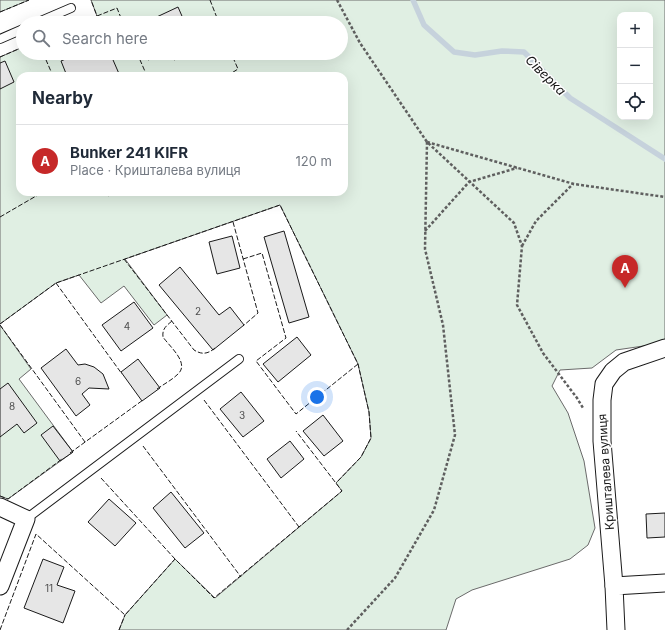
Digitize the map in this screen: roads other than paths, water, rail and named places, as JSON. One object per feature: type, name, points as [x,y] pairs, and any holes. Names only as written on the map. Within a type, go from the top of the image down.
[{"type":"street","name":"Кришталева вулиця","points":[[616,630],[614,586],[602,441],[602,400],[604,384],[613,371],[624,362],[665,348]]},
{"type":"street","points":[[0,507],[26,519],[0,586]]},
{"type":"street","points":[[614,586],[665,582]]},
{"type":"lane","points":[[52,16],[71,8]]},
{"type":"lane","points":[[0,39],[16,32]]},
{"type":"lane","points":[[26,519],[239,358]]},
{"type":"waterway","name":"Сіверка","points":[[413,0],[424,25],[454,52],[475,55],[502,51],[524,52],[570,98],[665,159]]},
{"type":"place","name":"Bunker 241 KIFR","points":[[625,288]]}]
